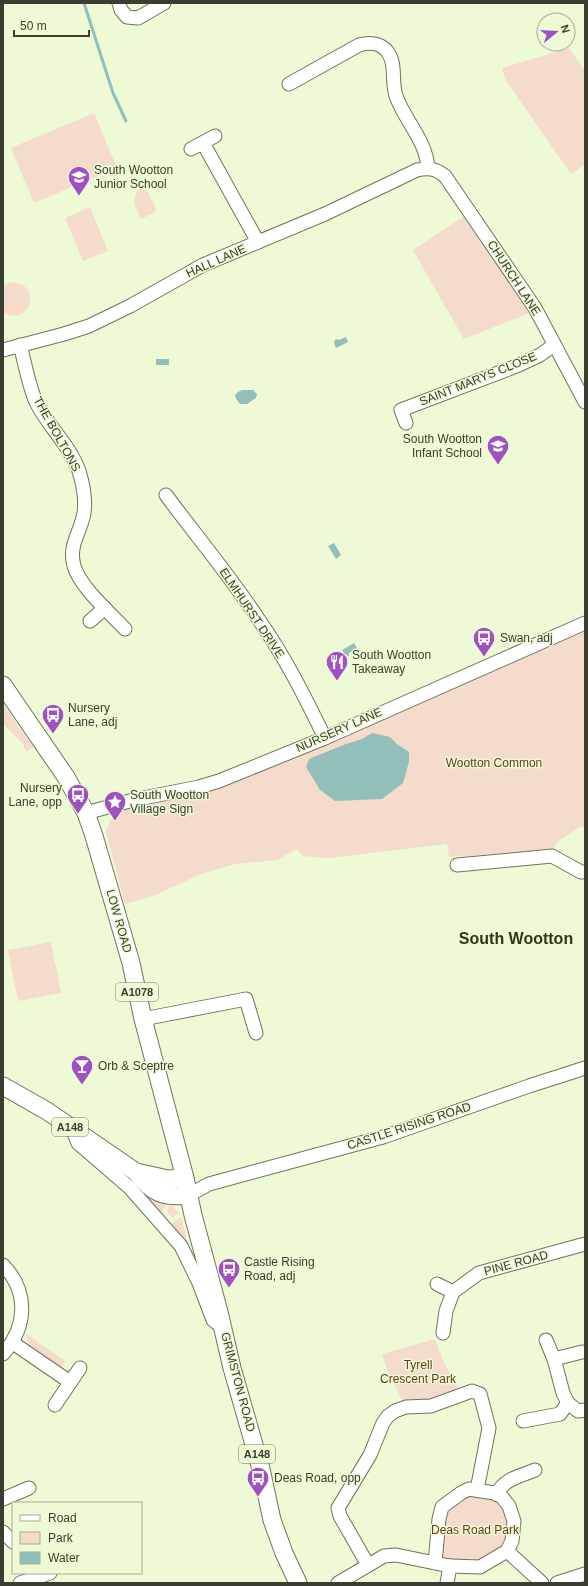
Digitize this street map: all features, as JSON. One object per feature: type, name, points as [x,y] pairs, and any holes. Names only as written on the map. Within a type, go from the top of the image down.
[{"type":"main road","name":"LOW ROAD","points":[[3,686],[66,777],[86,813],[100,855],[131,963],[143,1019],[177,1150],[186,1178]]},
{"type":"main road","name":"A148","points":[[3,1086],[47,1111],[136,1172],[146,1185],[159,1194],[174,1197],[189,1195]]},
{"type":"main road","name":"A148","points":[[136,1172],[168,1179],[186,1178]]},
{"type":"main road","name":"GRIMSTON ROAD","points":[[186,1178],[223,1328],[261,1469],[272,1520],[282,1548],[298,1583]]},
{"type":"street","points":[[119,3],[121,10],[127,17],[138,18],[164,3]]},
{"type":"street","points":[[289,84],[359,45],[365,43],[379,45],[390,56],[393,64],[394,91],[398,102],[424,148],[428,168]]},
{"type":"street","points":[[215,136],[197,146],[258,242]]},
{"type":"street","name":"HALL LANE","points":[[3,350],[89,326],[130,306],[186,274],[220,257],[325,214],[417,170],[428,168]]},
{"type":"street","name":"CHURCH LANE","points":[[428,168],[433,169],[445,176],[535,308],[585,402]]},
{"type":"street","name":"THE BOLTONS","points":[[20,345],[38,405],[69,452],[79,472],[84,490],[84,513],[73,545],[74,566],[78,576],[85,585],[125,629]]},
{"type":"street","name":"SAINT MARYS CLOSE","points":[[406,423],[399,405],[519,365],[540,355],[554,345]]},
{"type":"street","name":"ELMHURST DRIVE","points":[[166,495],[260,620],[280,653],[325,738]]},
{"type":"street","points":[[90,621],[105,608]]},
{"type":"street","name":"NURSERY LANE","points":[[86,813],[133,800],[199,787],[219,781],[325,738],[585,623]]},
{"type":"street","points":[[457,866],[552,856],[581,872],[585,872]]},
{"type":"street","points":[[143,1019],[246,999],[256,1033]]},
{"type":"street","name":"CASTLE RISING ROAD","points":[[189,1195],[209,1184],[383,1137],[585,1068]]},
{"type":"street","points":[[72,1128],[78,1143],[129,1187],[181,1246],[199,1283],[213,1320],[223,1328]]},
{"type":"street","name":"CASTLE RISING ROAD","points":[[186,1178],[209,1184]]},
{"type":"street","name":"PINE ROAD","points":[[453,1292],[479,1273],[585,1244]]},
{"type":"street","points":[[3,1265],[14,1280],[22,1305],[22,1317],[19,1331],[13,1343],[3,1354]]},
{"type":"street","points":[[437,1284],[453,1292],[446,1311],[443,1333]]},
{"type":"street","points":[[546,1340],[554,1359],[565,1398],[578,1411],[585,1410]]},
{"type":"street","points":[[13,1343],[70,1382]]},
{"type":"street","points":[[554,1359],[582,1352]]},
{"type":"street","points":[[55,1405],[80,1368]]},
{"type":"street","points":[[368,1565],[340,1516],[338,1508],[370,1455],[383,1423],[388,1416],[395,1411],[406,1407],[431,1406],[472,1391],[480,1394],[489,1428],[477,1490]]},
{"type":"street","points":[[523,1421],[560,1414],[565,1398]]},
{"type":"street","points":[[496,1494],[502,1485],[535,1470]]},
{"type":"street","points":[[3,1499],[28,1488]]},
{"type":"street","points":[[338,1583],[384,1556],[396,1555],[435,1563],[450,1566],[480,1567],[507,1551],[512,1541],[514,1521],[509,1506],[496,1494],[468,1489],[442,1507],[439,1519],[435,1563]]},
{"type":"street","points":[[3,1532],[12,1541]]},
{"type":"street","points":[[507,1551],[542,1583]]},
{"type":"street","points":[[447,1583],[450,1566]]},
{"type":"street","points":[[20,1583],[34,1576],[45,1574]]},
{"type":"street","points":[[557,1583],[585,1574]]},
{"type":"green space","points":[[556,52],[572,52],[585,71],[585,164],[571,174],[506,81],[502,68]]},
{"type":"green space","points":[[94,113],[117,168],[34,203],[11,148]]},
{"type":"green space","points":[[140,187],[147,190],[156,209],[155,212],[141,219],[135,203],[137,192]]},
{"type":"green space","points":[[90,207],[108,251],[83,261],[65,218]]},
{"type":"green space","points":[[466,215],[532,312],[464,339],[413,250]]},
{"type":"green space","points":[[12,282],[22,285],[28,290],[30,297],[26,311],[20,315],[12,316],[3,312],[3,286]]},
{"type":"green space","name":"Wootton Common","points":[[585,627],[585,827],[580,827],[557,842],[554,850],[449,857],[447,844],[329,858],[303,856],[296,849],[278,860],[235,864],[201,874],[153,896],[125,904],[106,832],[110,821],[116,814],[136,805],[278,763],[283,765],[284,760]]},
{"type":"green space","points":[[3,704],[33,747],[26,752],[23,744],[3,724]]},
{"type":"green space","points":[[51,942],[61,993],[18,1001],[8,950]]},
{"type":"green space","points":[[149,1197],[167,1203],[161,1213],[146,1199]]},
{"type":"green space","points":[[170,1204],[179,1213],[172,1218],[167,1211]]},
{"type":"green space","points":[[181,1217],[190,1251],[171,1224]]},
{"type":"green space","points":[[25,1333],[65,1361],[60,1368],[30,1347]]},
{"type":"green space","name":"Tyrell Crescent Park","points":[[435,1339],[444,1363],[460,1390],[428,1401],[403,1401],[389,1375],[382,1354]]},
{"type":"green space","name":"Deas Road Park","points":[[474,1494],[495,1498],[506,1509],[509,1527],[505,1544],[477,1564],[448,1560],[440,1554],[446,1517],[449,1511]]},
{"type":"water","points":[[346,337],[348,342],[336,348],[334,343],[335,340]]},
{"type":"water","points":[[156,359],[169,359],[169,365],[156,365]]},
{"type":"water","points":[[242,390],[253,390],[257,394],[256,398],[247,404],[240,404],[235,395]]},
{"type":"water","points":[[334,543],[341,555],[336,559],[328,546]]},
{"type":"water","points":[[354,643],[357,648],[349,653],[349,656],[345,655],[342,650]]},
{"type":"water","points":[[372,733],[390,737],[409,752],[409,762],[403,783],[382,799],[335,801],[320,790],[306,767],[309,759],[362,739]]},
{"type":"waterway","points":[[84,3],[113,93],[126,121]]},
{"type":"place","name":"South Wootton Junior School","points":[[79,196]]},
{"type":"place","name":"South Wootton Infant School","points":[[498,466]]},
{"type":"place","name":"Swan, adj","points":[[484,658]]},
{"type":"place","name":"South Wootton Takeaway","points":[[337,682]]},
{"type":"place","name":"Nursery Lane, adj","points":[[53,734]]},
{"type":"place","name":"Nursery Lane, opp","points":[[78,814]]},
{"type":"place","name":"South Wootton Village Sign","points":[[115,822]]},
{"type":"place","name":"Orb & Sceptre","points":[[82,1086]]},
{"type":"place","name":"Castle Rising Road, adj","points":[[229,1288]]},
{"type":"place","name":"Deas Road, opp","points":[[258,1498]]},
{"type":"district","name":"South Wootton","points":[[516,938]]}]
